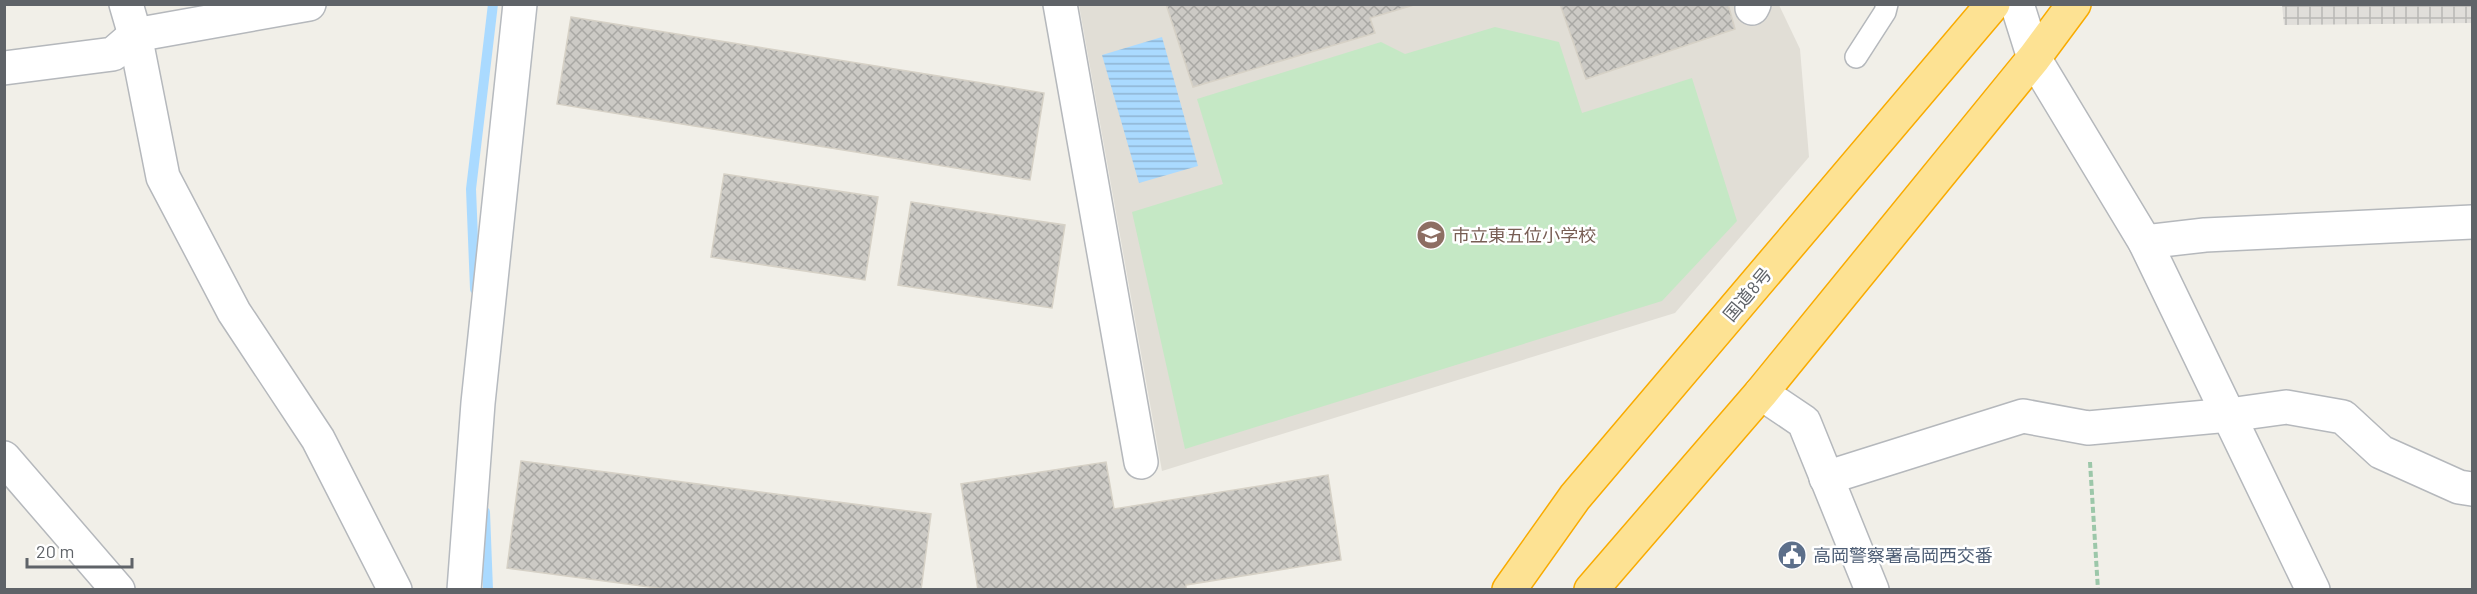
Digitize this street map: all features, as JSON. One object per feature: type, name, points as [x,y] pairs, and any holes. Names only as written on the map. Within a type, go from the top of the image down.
[{"type":"highway","name":"国道8号","points":[[1509,590],[1575,497],[1993,4]]},
{"type":"highway","points":[[1591,590],[1761,393],[2034,58],[2074,4]]},
{"type":"street","points":[[130,20],[309,4]]},
{"type":"street","points":[[464,590],[478,403],[520,4]]},
{"type":"street","points":[[1060,4],[1141,462]]},
{"type":"street","points":[[2017,4],[2034,58],[2145,242],[2313,590]]},
{"type":"street","points":[[4,68],[113,54],[130,20]]},
{"type":"street","points":[[130,20],[163,177],[234,312],[318,440],[395,590]]},
{"type":"street","points":[[2145,242],[2205,235],[2472,222]]},
{"type":"street","points":[[1761,393],[1804,422],[1872,590]]},
{"type":"street","points":[[1826,478],[2024,416],[2088,428],[2229,415],[2286,407],[2343,417],[2380,452],[2459,487],[2472,489]]},
{"type":"street","points":[[4,458],[118,590]]},
{"type":"lane","points":[[1856,57],[1885,12],[1887,4]]},
{"type":"path","points":[[2088,428],[2098,590]]},
{"type":"shaded area","name":"市立東五位小学校","points":[[1079,5],[1779,5],[1800,49],[1809,157],[1675,313],[1162,471]]},
{"type":"shaded area","points":[[2282,5],[2472,5],[2472,23],[2284,25]]},
{"type":"green space","name":"市立東五位小学校","points":[[1495,27],[1559,42],[1582,113],[1692,78],[1737,221],[1662,301],[1185,449],[1132,212],[1223,184],[1197,99],[1381,42],[1405,54]]},
{"type":"water","points":[[1162,37],[1198,166],[1139,183],[1102,55]]},
{"type":"building","points":[[1166,4],[1417,4],[1370,18],[1375,33],[1193,87]]},
{"type":"building","points":[[1560,4],[1728,4],[1735,29],[1586,79]]},
{"type":"building","points":[[571,17],[1044,93],[1030,180],[557,104]]},
{"type":"building","points":[[724,174],[878,197],[865,280],[711,257]]},
{"type":"building","points":[[911,202],[1065,225],[1052,308],[898,285]]},
{"type":"building","points":[[521,461],[931,514],[921,590],[672,590],[507,568]]},
{"type":"building","points":[[1106,462],[1114,509],[1328,475],[1341,560],[1186,585],[1186,590],[978,590],[961,484]]},
{"type":"waterway","points":[[475,289],[471,189],[493,4]]},
{"type":"waterway","points":[[485,512],[488,590]]},
{"type":"place","name":"市立東五位小学校","points":[[1431,235]]},
{"type":"place","name":"高岡警察署高岡西交番","points":[[1792,555]]}]
